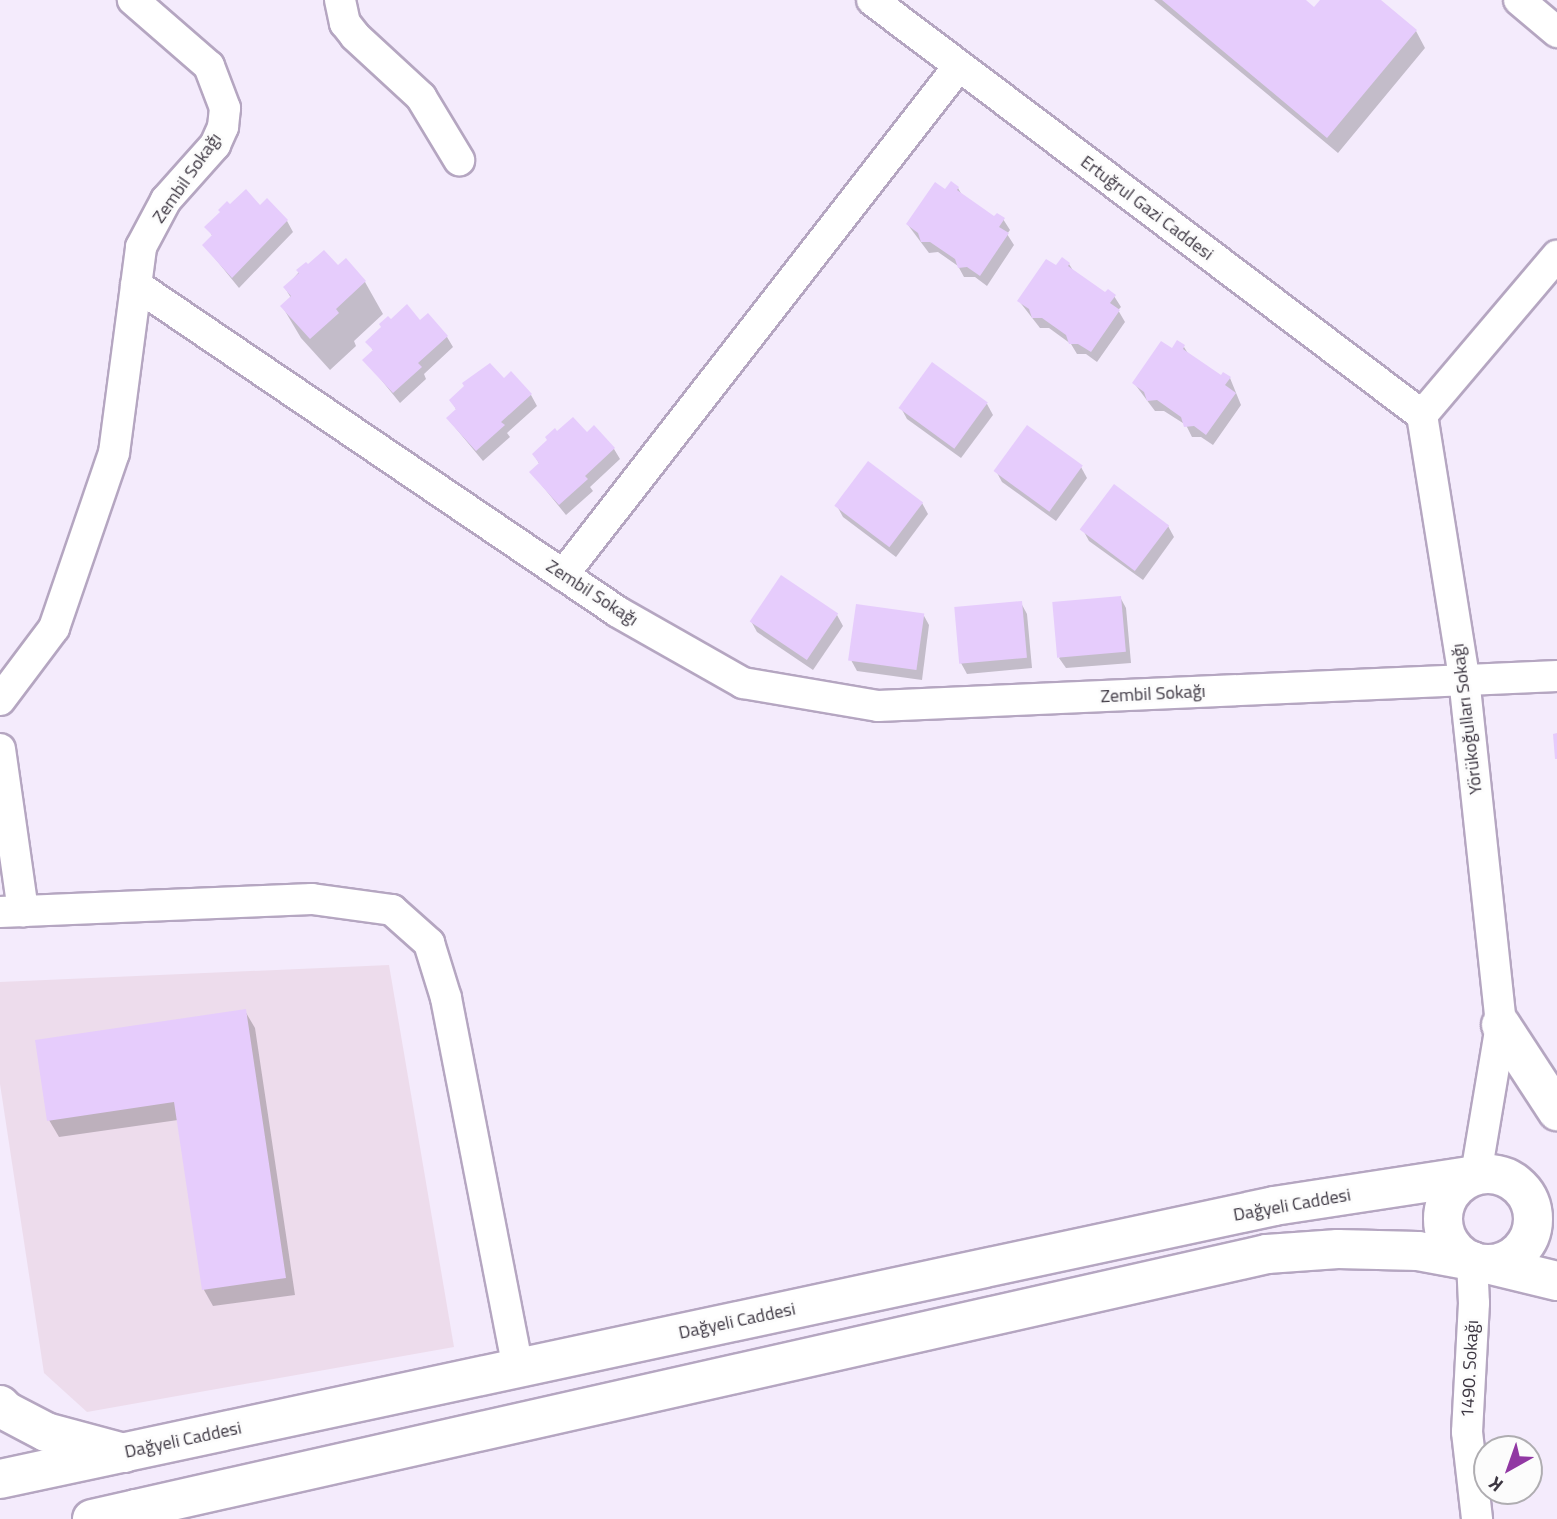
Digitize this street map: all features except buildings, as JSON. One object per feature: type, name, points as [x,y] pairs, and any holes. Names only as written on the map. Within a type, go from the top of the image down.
[{"type":"street","name":"Zembil Sokağı","points":[[133,0],[209,66],[225,108],[223,127],[215,145],[166,200],[141,247],[136,285],[618,612],[743,683],[878,706],[1464,678],[1557,676]]},
{"type":"street","points":[[340,0],[350,30],[421,97],[459,160]]},
{"type":"street","name":"Ertuğrul Gazi Caddesi","points":[[872,0],[1422,415]]},
{"type":"street","points":[[1519,0],[1557,32]]},
{"type":"street","points":[[563,575],[959,66]]},
{"type":"street","points":[[1422,415],[1557,256]]},
{"type":"street","points":[[0,700],[54,628],[114,453],[136,285]]},
{"type":"street","name":"Yörükoğulları Sokağı","points":[[1422,415],[1464,678],[1501,1026],[1491,1176]]},
{"type":"street","points":[[0,750],[11,912],[312,899],[391,910],[429,943],[446,998],[518,1368]]},
{"type":"street","points":[[1501,1026],[1557,1111]]},
{"type":"street","points":[[1491,1176],[1519,1186],[1528,1198],[1533,1213],[1532,1228],[1527,1243],[1516,1255],[1502,1262],[1479,1263],[1450,1243],[1443,1216],[1452,1190],[1491,1176],[1557,1197]]},
{"type":"street","name":"Dağyeli Caddesi","points":[[0,1479],[1274,1206],[1491,1176]]},
{"type":"street","points":[[92,1519],[131,1514],[1267,1254],[1338,1249],[1418,1251],[1557,1282]]},
{"type":"street","name":"1490. Sokağı","points":[[1477,1519],[1467,1432],[1474,1303],[1479,1263]]},
{"type":"street","points":[[0,1405],[6,1411],[46,1432],[124,1453]]},
{"type":"shaded area","points":[[389,965],[454,1347],[87,1412],[44,1373],[0,1084],[0,982]]}]
